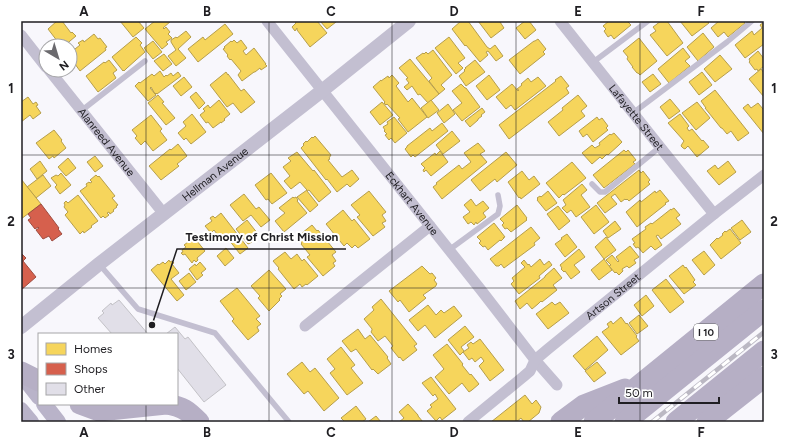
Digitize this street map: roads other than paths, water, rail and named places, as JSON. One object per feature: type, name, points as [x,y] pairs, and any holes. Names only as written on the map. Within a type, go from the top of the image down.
[{"type":"highway","name":"I 10","points":[[594,422],[764,284]]},
{"type":"highway","points":[[625,422],[764,310]]},
{"type":"highway","points":[[676,422],[764,352]]},
{"type":"highway","points":[[21,373],[38,382]]},
{"type":"highway","points":[[707,422],[764,377]]},
{"type":"highway","points":[[561,422],[584,405],[647,380]]},
{"type":"highway","points":[[83,405],[99,410],[156,405]]},
{"type":"highway","points":[[170,405],[189,412],[199,422]]},
{"type":"main road","points":[[21,373],[38,397]]},
{"type":"main road","points":[[45,405],[58,422]]},
{"type":"main road","points":[[21,410],[31,422]]},
{"type":"street","name":"Eckhart Avenue","points":[[267,21],[535,360],[557,385]]},
{"type":"street","name":"Hellman Avenue","points":[[21,327],[409,21]]},
{"type":"street","name":"Lafayette Street","points":[[560,21],[714,214]]},
{"type":"street","points":[[21,35],[38,57]]},
{"type":"street","name":"Alanreed Avenue","points":[[55,78],[164,214]]},
{"type":"street","name":"Artson Street","points":[[468,422],[530,371],[535,360],[548,349],[764,175]]},
{"type":"street","points":[[305,326],[430,226]]},
{"type":"lane","points":[[592,62],[648,21]]},
{"type":"lane","points":[[633,113],[727,42],[752,21]]},
{"type":"lane","points":[[81,111],[145,61]]},
{"type":"lane","points":[[592,184],[600,192],[605,192],[660,147]]},
{"type":"lane","points":[[449,250],[498,214],[500,206],[498,195]]},
{"type":"lane","points":[[99,264],[138,310],[216,333],[289,422]]},
{"type":"railway","points":[[652,422],[764,332]]},
{"type":"place","name":"Testimony of Christ Mission","points":[[152,325]]}]
